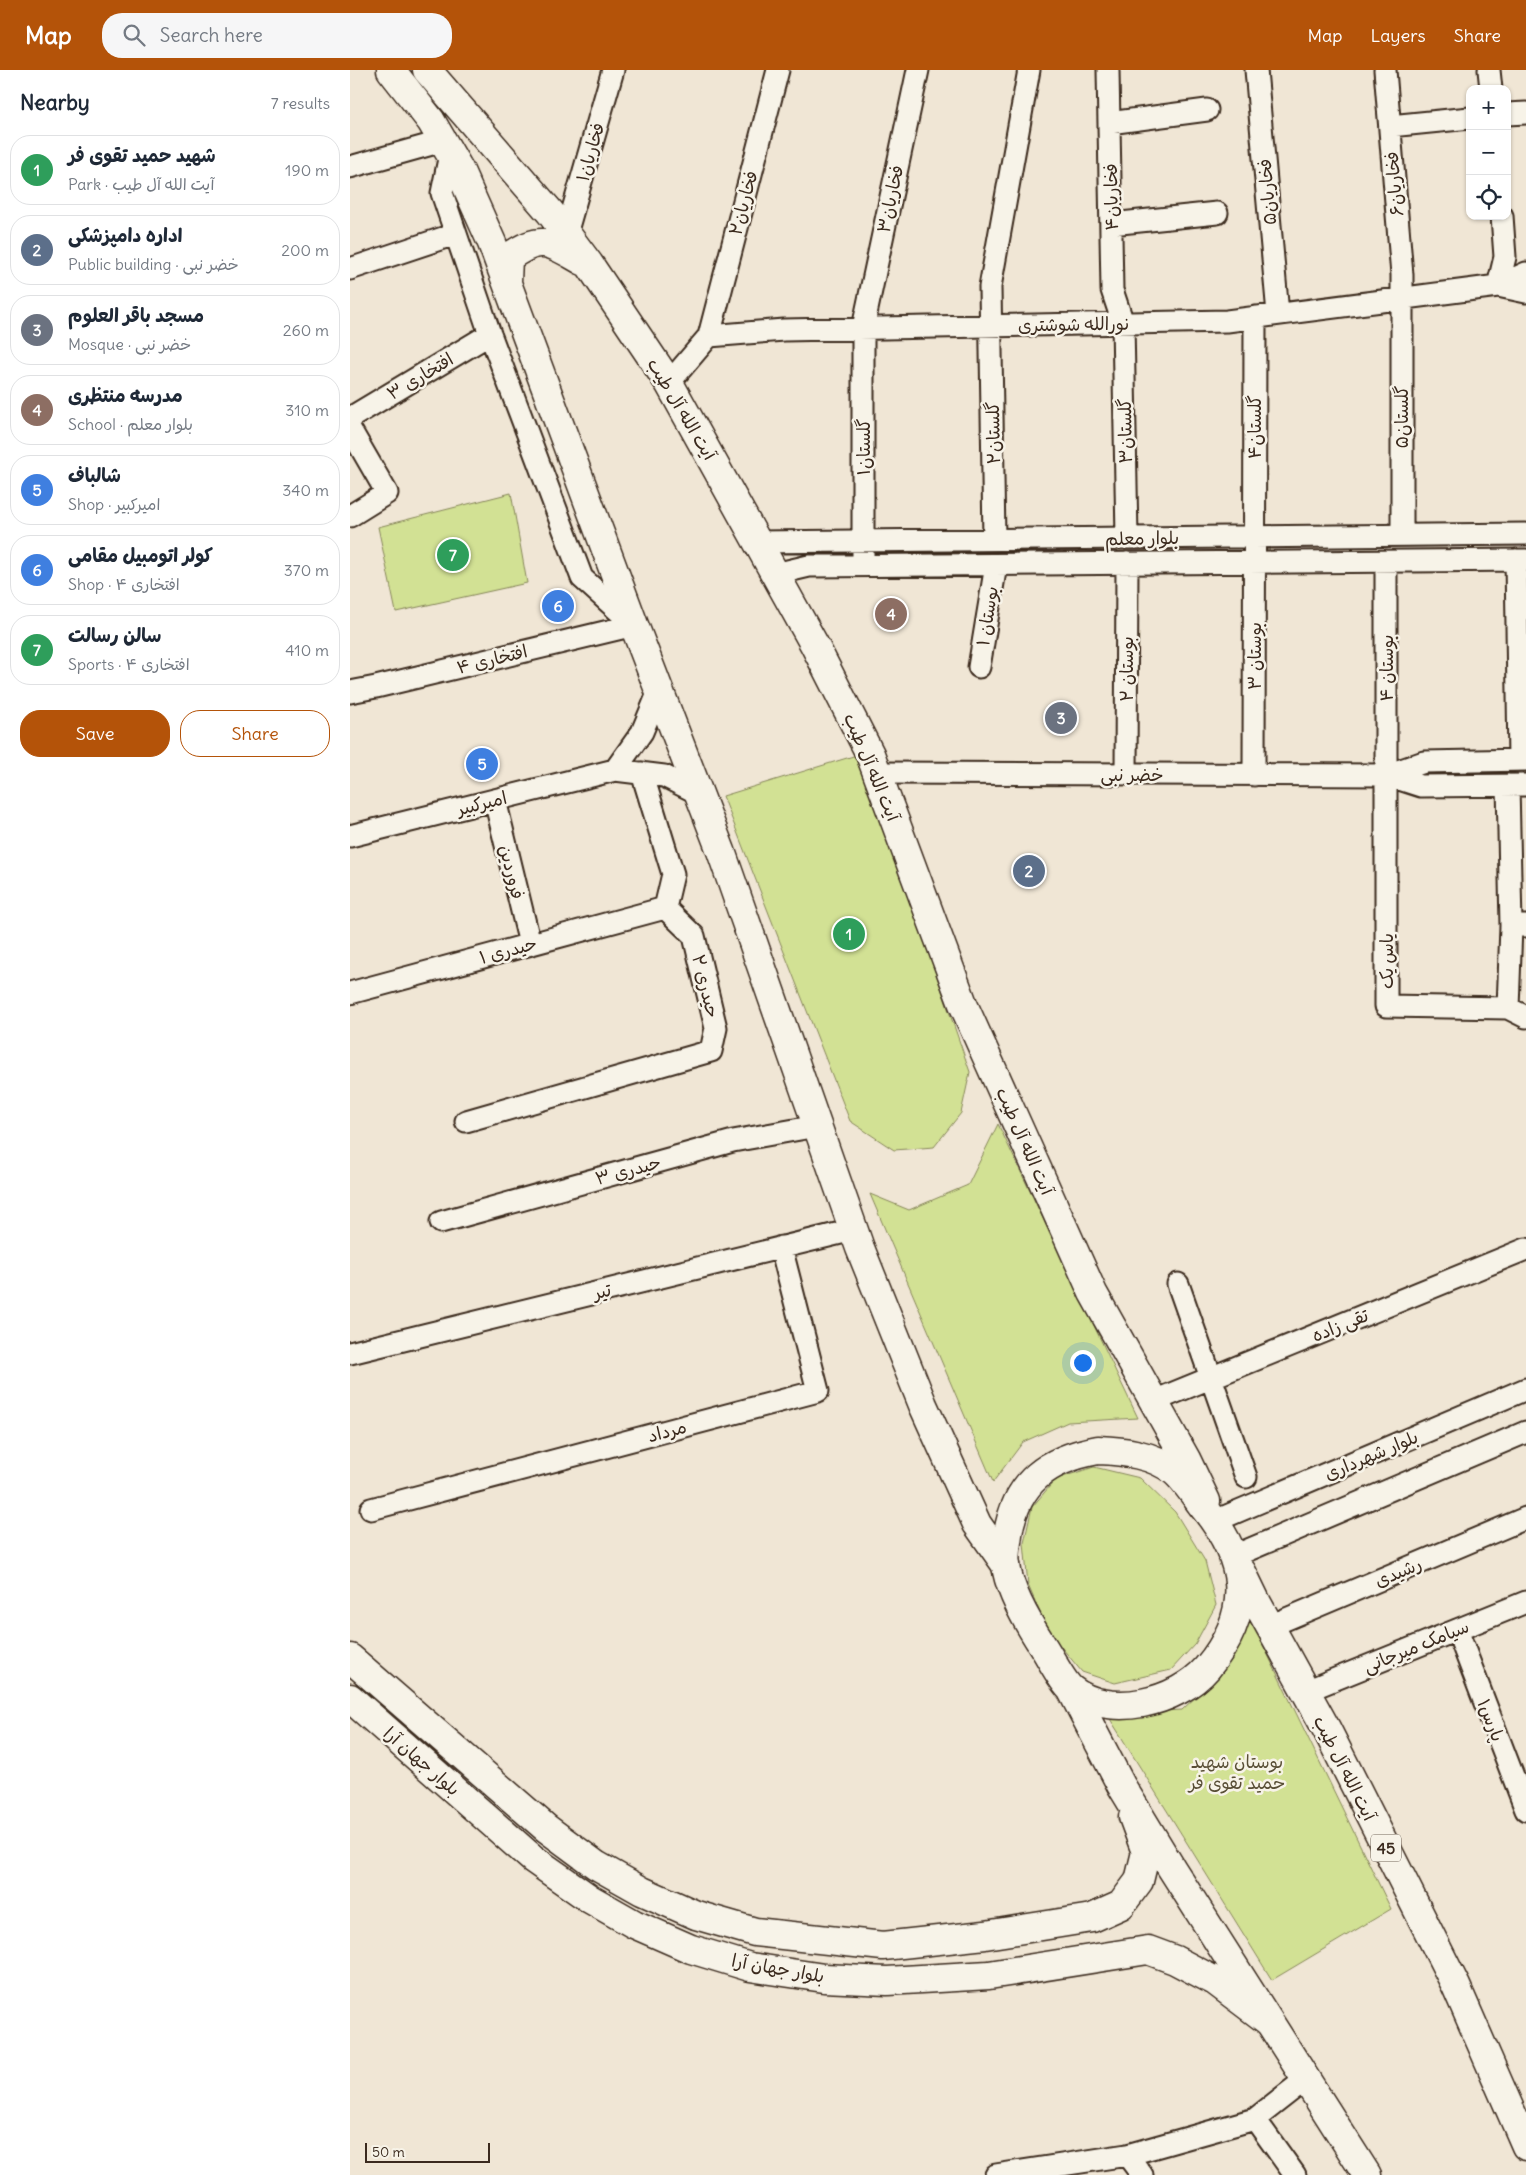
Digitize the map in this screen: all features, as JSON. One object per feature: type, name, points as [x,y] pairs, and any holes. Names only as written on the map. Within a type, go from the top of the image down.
[{"type":"main road","points":[[390,70],[432,121],[459,169],[492,243],[634,625],[721,851],[853,1230],[924,1405],[973,1516],[1006,1564],[1019,1606],[1031,1630],[1070,1689],[1121,1785],[1184,1889],[1367,2175]]},
{"type":"main road","name":"آیت الله آل طیب","points":[[428,70],[550,212],[589,264],[669,383],[826,667],[870,754],[963,1004],[1093,1293],[1186,1459],[1215,1521],[1306,1691],[1456,1986],[1526,2146]]},
{"type":"main road","points":[[507,282],[508,258],[524,246],[544,242],[589,264]]},
{"type":"main road","points":[[1006,1564],[1011,1517],[1020,1494],[1050,1465],[1074,1454],[1098,1450],[1126,1452],[1155,1461],[1174,1471],[1215,1521]]},
{"type":"main road","points":[[1070,1689],[1092,1700],[1116,1705],[1138,1704],[1162,1698],[1202,1674],[1217,1656],[1238,1618],[1241,1595],[1234,1556]]},
{"type":"main road","name":"بلوار جهان آرا","points":[[350,1658],[546,1828],[596,1865],[642,1891],[696,1915],[755,1932],[883,1946],[985,1935],[1092,1918],[1121,1905],[1139,1881],[1146,1852],[1121,1785]]},
{"type":"main road","name":"بلوار جهان آرا","points":[[350,1698],[533,1858],[590,1899],[626,1920],[691,1949],[750,1967],[824,1978],[887,1981],[989,1975],[1148,1950],[1175,1960],[1215,1980],[1270,2022]]},
{"type":"street","name":"فخاریان۱","points":[[566,234],[613,70]]},
{"type":"street","name":"فخاریان۲","points":[[708,336],[778,70]]},
{"type":"street","name":"فخاریان۳","points":[[863,328],[918,70]]},
{"type":"street","name":"گلستان۲","points":[[994,540],[990,287],[1029,70]]},
{"type":"street","name":"فخاریان۴","points":[[1108,70],[1112,290],[1123,323]]},
{"type":"street","name":"فخاریان۵","points":[[1256,70],[1278,314]]},
{"type":"street","name":"فخاریان۶","points":[[1385,70],[1402,275],[1400,298]]},
{"type":"street","points":[[1489,70],[1490,85]]},
{"type":"street","points":[[1109,123],[1207,110]]},
{"type":"street","points":[[1511,114],[1526,113]]},
{"type":"street","points":[[1390,126],[1466,118]]},
{"type":"street","points":[[350,167],[446,148],[442,193],[490,334],[582,578],[634,625]]},
{"type":"street","points":[[1111,224],[1217,213]]},
{"type":"street","points":[[1498,286],[1505,257],[1502,220]]},
{"type":"street","points":[[350,269],[455,234]]},
{"type":"street","name":"نورالله شوشتری","points":[[708,336],[784,330],[1227,321],[1498,286],[1526,273]]},
{"type":"street","name":"نورالله شوشتری","points":[[1498,286],[1526,292]]},
{"type":"street","name":"گلستان۵","points":[[1400,298],[1402,535]]},
{"type":"street","name":"گلستان۴","points":[[1254,318],[1254,536]]},
{"type":"street","name":"گلستان۳","points":[[1123,323],[1126,538]]},
{"type":"street","name":"گلستان۱","points":[[862,566],[863,328]]},
{"type":"street","name":"افتخاری ۳","points":[[350,418],[490,334]]},
{"type":"street","points":[[669,383],[708,336]]},
{"type":"street","points":[[350,429],[387,493],[350,516]]},
{"type":"street","name":"بلوار معلم","points":[[757,542],[1526,534]]},
{"type":"street","name":"بوستان ۳","points":[[1254,536],[1254,774]]},
{"type":"street","points":[[1521,560],[1523,760]]},
{"type":"street","name":"بلوار معلم","points":[[775,574],[809,566],[1521,560]]},
{"type":"street","name":"بوستان ۴","points":[[1386,561],[1386,775]]},
{"type":"street","name":"بوستان ۲","points":[[1126,564],[1126,774]]},
{"type":"street","name":"بوستان ۱","points":[[979,667],[996,565]]},
{"type":"street","name":"افتخاری ۴","points":[[350,692],[634,625]]},
{"type":"street","points":[[659,691],[642,732],[615,770],[664,776],[698,793]]},
{"type":"street","name":"خضر نبی","points":[[1386,775],[1424,762],[1523,760]]},
{"type":"street","name":"امیرکبیر","points":[[350,836],[615,770]]},
{"type":"street","points":[[642,773],[673,874],[666,908]]},
{"type":"street","name":"خضر نبی","points":[[877,773],[1386,775],[1421,786],[1517,785]]},
{"type":"street","name":"یاس یک","points":[[1386,775],[1386,1006],[1517,1013]]},
{"type":"street","points":[[1517,785],[1519,926],[1517,1013]]},
{"type":"street","name":"فروردین","points":[[495,800],[530,944]]},
{"type":"street","name":"حیدری ۱","points":[[350,993],[666,908]]},
{"type":"street","name":"حیدری ۲","points":[[466,1121],[711,1052],[716,1028],[694,936],[666,908]]},
{"type":"street","name":"حیدری ۳","points":[[441,1222],[733,1141],[817,1126]]},
{"type":"street","name":"تیر","points":[[350,1353],[853,1230]]},
{"type":"street","name":"مرداد","points":[[371,1509],[818,1391],[781,1247]]},
{"type":"street","name":"تقی زاده","points":[[1154,1401],[1526,1249]]},
{"type":"street","points":[[1178,1284],[1246,1477]]},
{"type":"street","name":"بلوار شهرداری","points":[[1215,1521],[1526,1389]]},
{"type":"street","points":[[1234,1556],[1526,1432]]},
{"type":"street","name":"رشیدی","points":[[1270,1626],[1526,1518]]},
{"type":"street","name":"سیامک میرجانی","points":[[1306,1691],[1526,1602]]},
{"type":"street","name":"پارس۱","points":[[1457,1630],[1526,1810]]},
{"type":"street","points":[[996,2175],[1127,2154],[1255,2119],[1306,2078]]},
{"type":"street","points":[[1255,2119],[1295,2175]]},
{"type":"street","points":[[1127,2154],[1142,2175]]},
{"type":"green space","points":[[511,493],[527,583],[396,612],[378,527]]},
{"type":"green space","points":[[860,754],[970,1072],[961,1113],[934,1147],[894,1150],[850,1121],[723,796]]},
{"type":"green space","points":[[998,1124],[1138,1418],[1068,1422],[1023,1442],[993,1482],[870,1194],[909,1210],[968,1185]]},
{"type":"green space","points":[[1094,1467],[1140,1478],[1175,1512],[1205,1561],[1216,1605],[1195,1644],[1171,1670],[1115,1683],[1082,1672],[1048,1631],[1028,1585],[1024,1543],[1032,1507],[1056,1479]]},
{"type":"green space","name":"بوستان شهید حمید تقوی فر","points":[[1250,1618],[1391,1909],[1272,1980],[1107,1714],[1182,1710],[1222,1672]]},
{"type":"place","name":"سالن رسالت","points":[[453,555]]},
{"type":"place","name":"کولر اتومبیل مقامی","points":[[558,606]]},
{"type":"place","name":"مدرسه منتظری","points":[[891,614]]},
{"type":"place","name":"مسجد باقر العلوم","points":[[1061,718]]},
{"type":"place","name":"شالباف","points":[[482,764]]},
{"type":"place","name":"اداره دامپزشکی","points":[[1029,871]]},
{"type":"place","name":"شهید حمید تقوی فر","points":[[849,934]]}]
